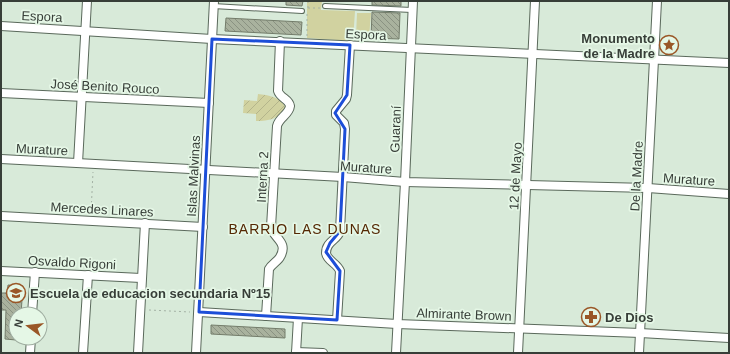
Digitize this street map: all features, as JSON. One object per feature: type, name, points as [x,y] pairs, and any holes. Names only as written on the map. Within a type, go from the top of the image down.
[{"type":"street","points":[[78,163],[87,1]]},
{"type":"street","name":"Guaraní","points":[[396,353],[405,182],[412,1]]},
{"type":"street","name":"12 de Mayo","points":[[518,353],[535,1]]},
{"type":"street","name":"De la Madre","points":[[639,353],[657,1]]},
{"type":"street","name":"Islas Malvinas","points":[[196,353],[213,3]]},
{"type":"street","name":"Espora","points":[[1,26],[212,39],[729,63]]},
{"type":"street","name":"Interna 2","points":[[266,316],[269,269],[279,258],[282,250],[280,240],[271,227],[277,123],[288,113],[290,106],[289,102],[280,95],[278,91],[280,41]]},
{"type":"street","points":[[337,320],[340,271],[329,259],[326,252],[330,243],[338,237],[340,231],[345,126],[336,115],[336,111],[347,95],[350,45]]},
{"type":"street","name":"José Benito Rouco","points":[[1,93],[209,103]]},
{"type":"street","name":"Murature","points":[[1,159],[343,177],[405,182],[648,188],[729,194]]},
{"type":"street","name":"Mercedes Linares","points":[[1,216],[202,227]]},
{"type":"street","points":[[138,353],[145,223]]},
{"type":"street","name":"Osvaldo Rigoni","points":[[1,271],[142,278]]},
{"type":"street","points":[[33,306],[35,272]]},
{"type":"street","points":[[83,353],[88,275]]},
{"type":"street","name":"Almirante Brown","points":[[199,312],[398,324],[640,332],[729,338]]},
{"type":"street","points":[[298,318],[296,352],[323,353]]},
{"type":"lane","points":[[213,3],[302,11]]},
{"type":"lane","points":[[325,6],[412,10]]},
{"type":"path","points":[[306,43],[308,1]]},
{"type":"path","points":[[90,220],[94,163]]},
{"type":"path","points":[[140,309],[199,312]]},
{"type":"highlighted area","points":[[212,39],[350,45],[347,95],[335,113],[345,129],[340,231],[330,243],[326,252],[340,271],[337,320],[199,312]]},
{"type":"green space","points":[[307,1],[322,1],[321,10],[355,11],[353,41],[307,38]]},
{"type":"green space","points":[[357,13],[371,13],[369,38],[356,37]]},
{"type":"green space","points":[[258,94],[278,99],[286,108],[273,119],[256,121],[256,114],[243,113],[244,100],[257,101]]},
{"type":"building","points":[[286,1],[303,1],[302,6],[286,5]]},
{"type":"building","points":[[372,1],[401,1],[401,6],[372,5]]},
{"type":"building","points":[[372,12],[400,13],[399,39],[371,38]]},
{"type":"building","points":[[226,18],[302,22],[301,35],[225,31]]},
{"type":"building","points":[[8,285],[23,286],[22,306],[8,306],[8,339],[5,339],[6,310],[1,310],[1,293],[7,293]]},
{"type":"building","points":[[211,325],[285,329],[285,338],[211,334]]},
{"type":"place","name":"Monumento de la Madre","points":[[669,45]]},
{"type":"place","name":"Escuela de educacion secundaria Nº15","points":[[16,293]]},
{"type":"place","name":"De Dios","points":[[591,317]]},
{"type":"district","name":"BARRIO LAS DUNAS","points":[[305,229]]}]
